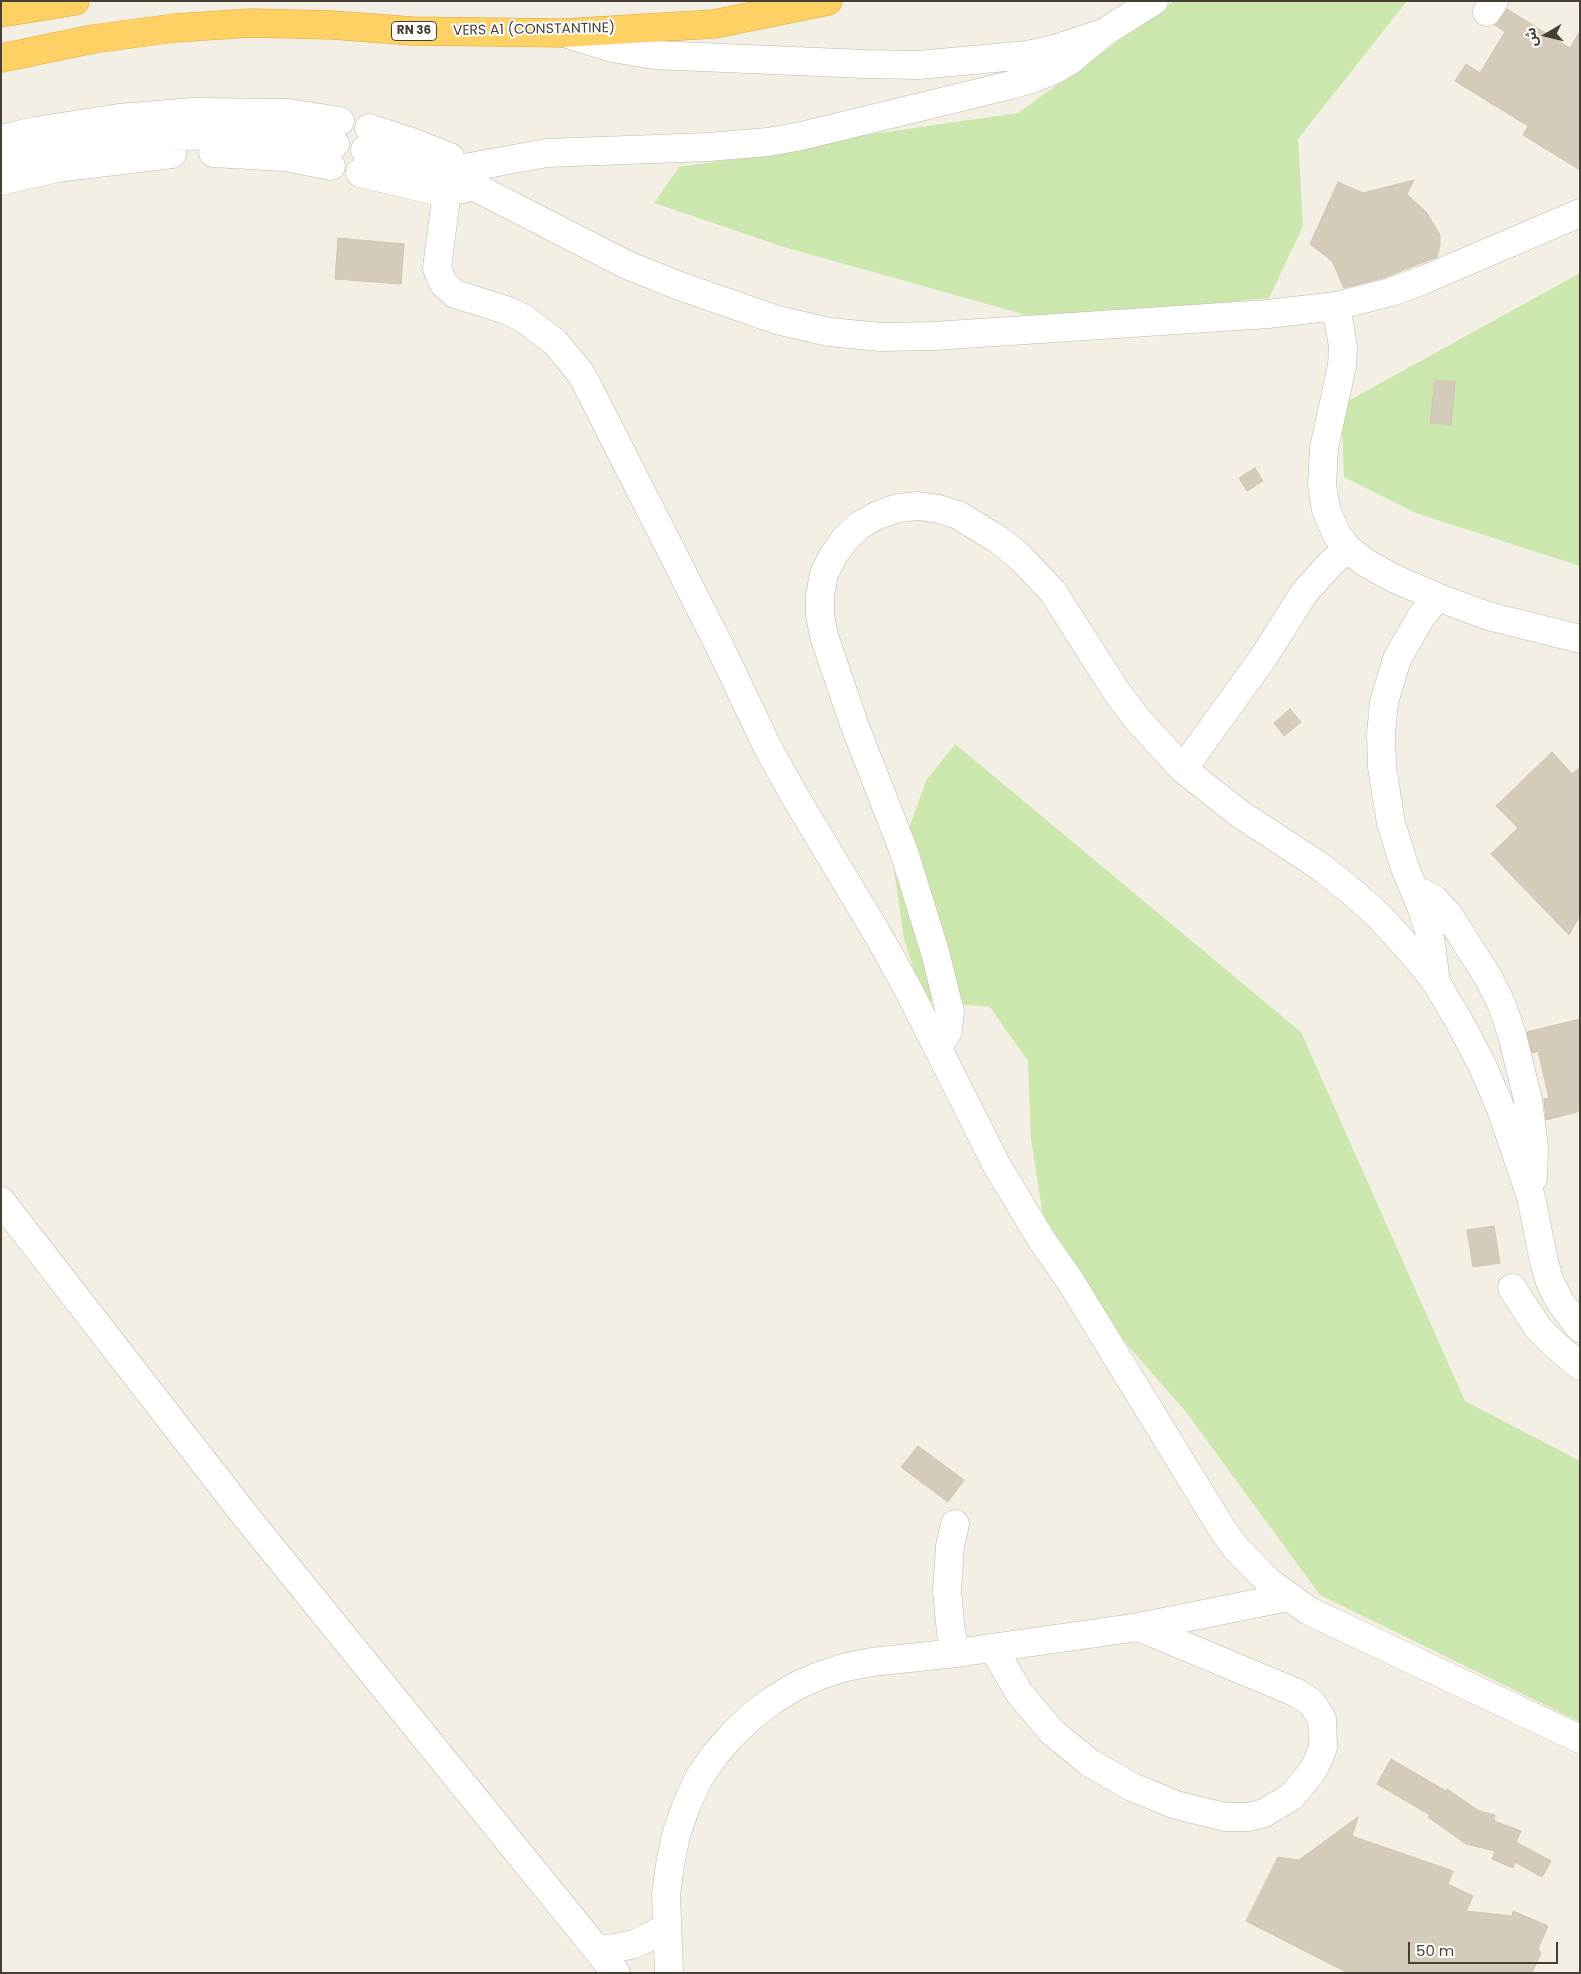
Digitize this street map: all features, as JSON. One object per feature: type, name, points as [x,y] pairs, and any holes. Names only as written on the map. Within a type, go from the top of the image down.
[{"type":"highway","points":[[1,13],[75,1]]},
{"type":"highway","name":"VERS A1 (CONSTANTINE)","points":[[1,58],[93,39],[175,28],[252,23],[412,31],[564,33],[714,24],[828,1]]},
{"type":"lane","points":[[1154,1],[1103,33],[1072,59],[1054,70],[1034,78],[801,136],[768,142],[708,148],[547,153],[473,177],[447,191],[418,188],[364,150],[421,166],[473,177],[627,265],[677,285],[777,320],[829,332],[881,337],[934,336],[1268,314],[1336,306],[1360,301],[1421,281],[1580,212]]},
{"type":"lane","points":[[564,33],[612,48],[654,55],[918,65],[1028,55],[1081,42],[1103,33]]},
{"type":"lane","points":[[1,139],[35,131],[119,118],[193,112],[289,113],[335,144]]},
{"type":"lane","points":[[1,160],[72,146],[167,136],[253,135],[287,137],[335,144]]},
{"type":"lane","points":[[1,181],[66,166],[173,154],[248,154],[285,158],[335,144]]},
{"type":"lane","points":[[447,191],[437,259],[437,268],[443,283],[455,294],[499,307],[523,318],[555,342],[582,375],[719,645],[767,746],[798,802],[878,935],[938,1047],[976,1127],[1015,1197],[1069,1279],[1221,1527],[1252,1565],[1288,1597],[1330,1622],[1580,1739]]},
{"type":"lane","points":[[1336,306],[1341,326],[1342,366],[1324,448],[1322,484],[1323,497],[1337,535],[1348,550],[1366,563],[1393,578],[1437,597],[1488,616],[1580,639]]},
{"type":"lane","points":[[938,1047],[948,1031],[950,1012],[935,952],[904,852],[854,724],[824,636],[820,615],[820,595],[824,574],[832,556],[845,539],[860,525],[878,515],[898,508],[918,506],[939,509],[958,515],[999,540],[1020,557],[1053,592],[1116,691],[1137,719],[1183,768],[1240,814],[1321,867],[1351,891],[1399,937],[1436,982],[1460,1023],[1490,1083],[1517,1153],[1530,1197],[1550,1282],[1560,1302],[1577,1318]]},
{"type":"lane","points":[[1183,768],[1265,655],[1304,593],[1331,563],[1348,550]]},
{"type":"lane","points":[[1436,982],[1429,930],[1397,846],[1386,800],[1381,734],[1384,702],[1397,659],[1408,637],[1437,597]]},
{"type":"lane","points":[[1414,888],[1434,898],[1448,914],[1488,977],[1502,1006],[1518,1055],[1532,1124],[1533,1165],[1530,1197]]},
{"type":"lane","points":[[1,1201],[248,1519],[616,1973]]},
{"type":"lane","points":[[1512,1288],[1538,1328],[1580,1366]]},
{"type":"lane","points":[[954,1524],[950,1546],[947,1591],[951,1633],[956,1653]]},
{"type":"lane","points":[[669,1973],[666,1895],[676,1835],[686,1806],[699,1778],[732,1735],[752,1716],[796,1686],[846,1667],[899,1658],[956,1653],[1139,1626],[1288,1597]]},
{"type":"lane","points":[[993,1648],[1020,1694],[1052,1732],[1090,1763],[1132,1787],[1176,1805],[1225,1817],[1249,1817],[1264,1813],[1291,1797],[1311,1773],[1318,1761],[1322,1747],[1322,1719],[1312,1703],[1297,1693],[1139,1626]]},
{"type":"lane","points":[[598,1950],[634,1944],[667,1926]]},
{"type":"green space","points":[[1174,1],[1407,1],[1298,139],[1303,226],[1269,298],[1044,320],[784,247],[654,203],[679,167],[780,152],[865,135],[1018,113]]},
{"type":"green space","points":[[1580,273],[1580,566],[1416,513],[1344,477],[1341,405]]},
{"type":"green space","points":[[955,744],[1301,1032],[1465,1401],[1580,1461],[1580,1722],[1320,1595],[1186,1412],[1049,1255],[1031,1139],[1028,1061],[990,1007],[924,1001],[904,939],[894,870],[926,781]]},
{"type":"building","points":[[1507,9],[1570,48],[1580,31],[1580,170],[1523,135],[1528,126],[1455,81],[1466,64],[1480,73],[1505,32],[1495,25]]},
{"type":"building","points":[[1414,180],[1407,194],[1427,213],[1440,235],[1437,257],[1386,277],[1344,288],[1332,261],[1310,244],[1338,182],[1363,193]]},
{"type":"building","points":[[338,238],[404,244],[401,284],[335,279]]},
{"type":"building","points":[[1435,380],[1455,382],[1451,425],[1430,423]]},
{"type":"building","points":[[1255,468],[1263,481],[1247,491],[1239,478]]},
{"type":"building","points":[[1290,709],[1301,722],[1284,736],[1274,723]]},
{"type":"building","points":[[1552,752],[1572,774],[1580,767],[1580,915],[1569,935],[1491,854],[1518,828],[1496,806]]},
{"type":"building","points":[[1580,1019],[1580,1111],[1546,1120],[1544,1099],[1549,1098],[1538,1051],[1532,1053],[1527,1032]]},
{"type":"building","points":[[1494,1226],[1500,1263],[1473,1267],[1467,1230]]},
{"type":"building","points":[[918,1446],[964,1480],[948,1502],[901,1467]]},
{"type":"building","points":[[1391,1759],[1446,1791],[1447,1789],[1479,1811],[1495,1815],[1494,1821],[1521,1831],[1516,1842],[1551,1861],[1542,1877],[1515,1862],[1513,1868],[1492,1859],[1495,1851],[1466,1844],[1428,1817],[1430,1815],[1377,1784]]},
{"type":"building","points":[[1358,1817],[1352,1836],[1453,1871],[1448,1884],[1473,1896],[1466,1911],[1512,1916],[1513,1911],[1548,1926],[1538,1949],[1541,1953],[1532,1973],[1348,1973],[1246,1921],[1278,1857],[1299,1860]]}]
